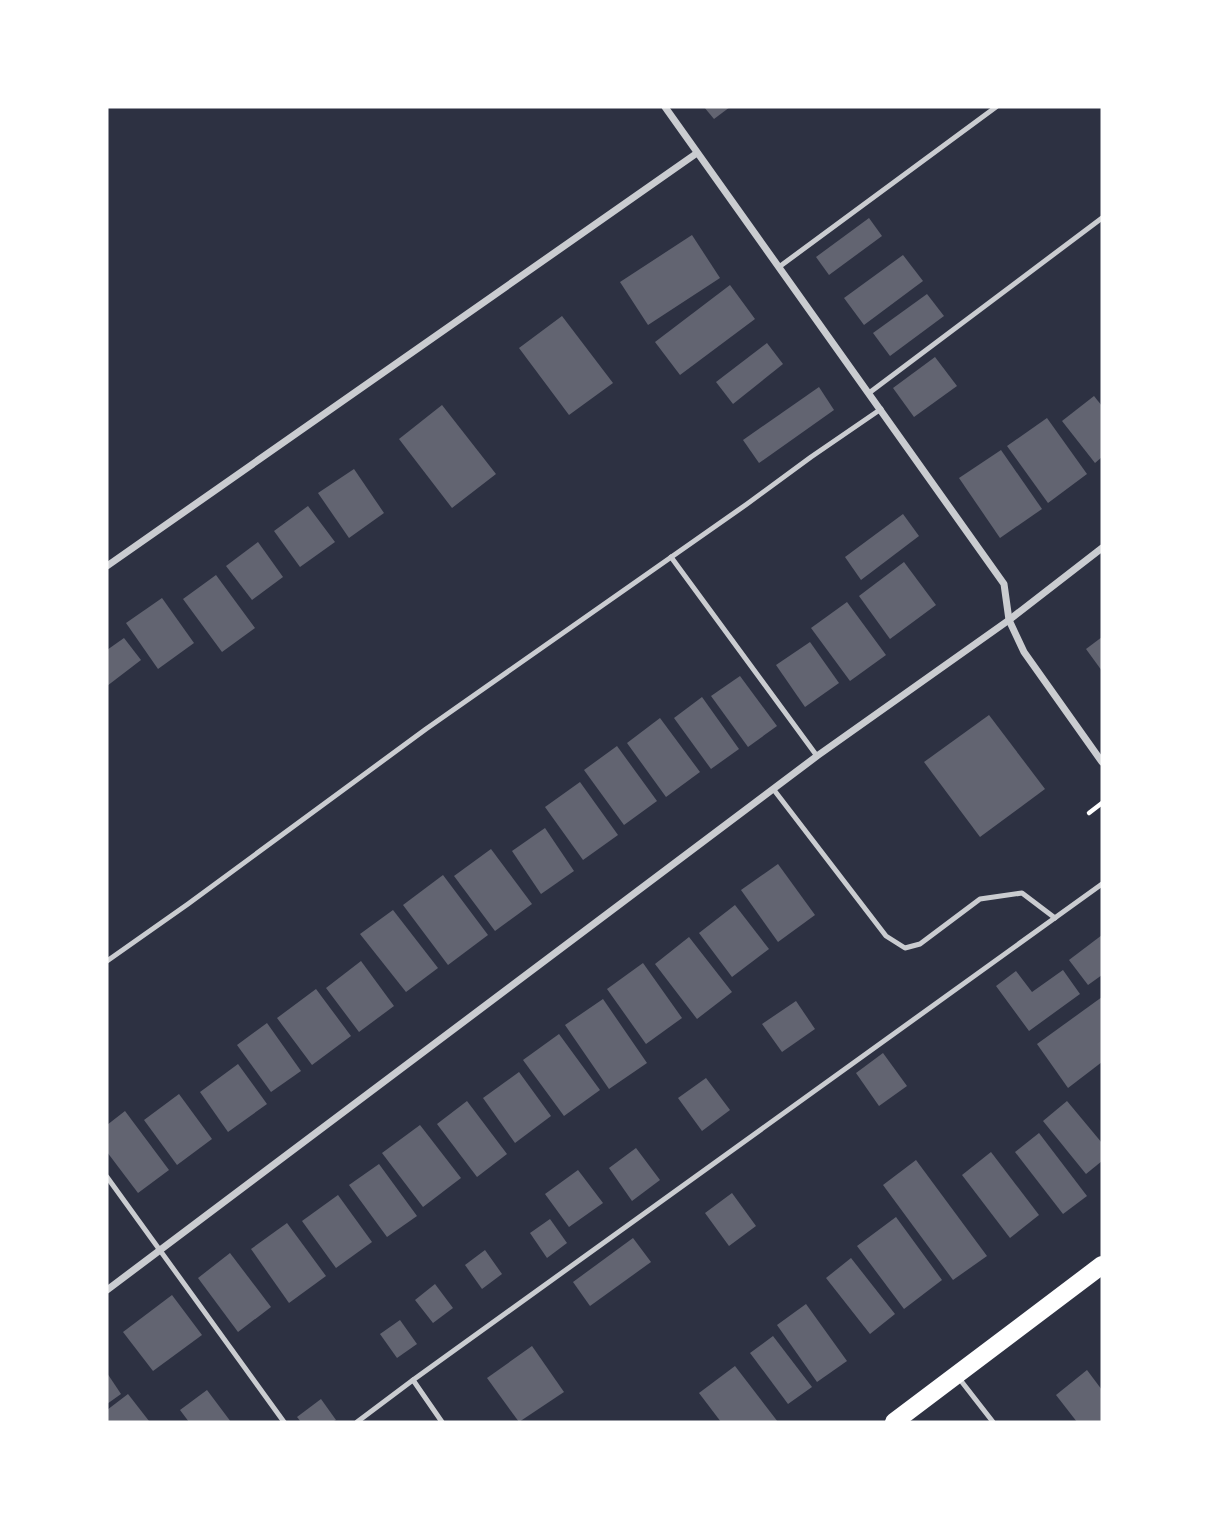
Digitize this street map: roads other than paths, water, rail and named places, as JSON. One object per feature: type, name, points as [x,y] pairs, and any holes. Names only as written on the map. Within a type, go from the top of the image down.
[{"type":"main road","points":[[901,1420],[1102,1265]]},
{"type":"street","points":[[665,107],[1004,584],[1009,620],[1024,652],[1102,762]]},
{"type":"street","points":[[107,566],[697,153]]},
{"type":"street","points":[[107,1290],[817,757],[1009,620],[1102,548]]},
{"type":"lane","points":[[779,267],[996,107]]},
{"type":"lane","points":[[869,393],[1102,218]]},
{"type":"lane","points":[[107,961],[426,729],[881,409]]},
{"type":"lane","points":[[671,557],[817,757]]},
{"type":"lane","points":[[774,790],[886,936],[905,948],[920,943],[980,900],[1022,893],[1055,918]]},
{"type":"lane","points":[[357,1422],[1102,884]]},
{"type":"lane","points":[[107,1177],[284,1422]]},
{"type":"lane","points":[[956,1375],[993,1422]]},
{"type":"lane","points":[[413,1380],[442,1422]]}]
